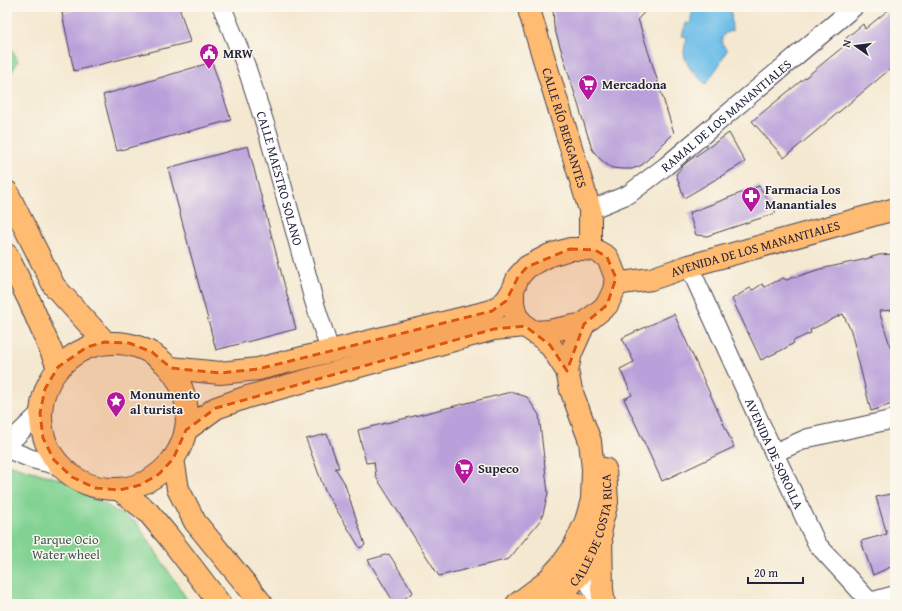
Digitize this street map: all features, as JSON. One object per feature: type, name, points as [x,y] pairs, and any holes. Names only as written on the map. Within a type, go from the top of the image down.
[{"type":"main road","name":"CALLE RÍO BERGANTES","points":[[530,7],[530,12],[590,210],[590,249]]},
{"type":"main road","points":[[7,192],[54,286],[105,342]]},
{"type":"main road","name":"AVENIDA DE LOS MANANTIALES","points":[[615,284],[651,279],[689,266],[895,209]]},
{"type":"main road","points":[[171,368],[220,373],[258,369],[492,311],[506,301],[513,290],[518,277],[527,267],[550,255],[570,249],[595,250],[608,257],[616,278],[614,290],[606,305],[584,324],[548,331],[529,329],[494,329],[247,397],[216,408],[186,430]]},
{"type":"main road","points":[[7,255],[29,300],[58,367]]},
{"type":"main road","points":[[513,290],[512,304],[516,316],[529,329]]},
{"type":"main road","name":"CALLE DE COSTA RICA","points":[[567,371],[571,353],[584,324]]},
{"type":"main road","name":"CALLE DE COSTA RICA","points":[[529,329],[550,345],[567,371],[571,390],[590,441],[594,468],[592,500],[586,521],[576,543],[563,563],[546,583],[541,598]]},
{"type":"main road","points":[[105,342],[129,343],[152,352],[171,368],[182,387],[187,408],[186,430],[174,459],[159,474],[140,485],[120,490],[95,488],[72,477],[60,466],[54,460],[43,438],[40,413],[45,389],[58,367],[71,355],[87,347],[105,342]]},
{"type":"main road","name":"CALLE DE COSTA RICA","points":[[517,604],[564,592],[581,572],[597,540],[607,502],[606,472],[601,454],[590,441]]},
{"type":"main road","points":[[174,459],[178,489],[195,522],[262,604]]},
{"type":"main road","points":[[581,572],[576,565],[576,557],[592,525],[597,507],[593,484]]},
{"type":"main road","points":[[120,490],[148,512],[220,604]]},
{"type":"main road","points":[[601,525],[602,589],[604,604]]},
{"type":"main road","points":[[541,598],[578,604]]},
{"type":"street","name":"CALLE MAESTRO SOLANO","points":[[222,7],[246,66],[268,133],[314,301],[330,351]]},
{"type":"street","name":"RAMAL DE LOS MANANTIALES","points":[[590,210],[629,194],[666,166],[854,7]]},
{"type":"street","name":"AVENIDA DE SOROLLA","points":[[689,266],[817,544],[870,602],[895,595]]},
{"type":"street","points":[[7,445],[40,413]]},
{"type":"street","points":[[774,453],[808,438],[895,419]]},
{"type":"street","points":[[7,449],[32,459],[60,466]]},
{"type":"street","points":[[581,572],[587,579],[600,604]]},
{"type":"highlighted area","points":[[570,249],[595,250],[607,257],[616,278],[607,305],[584,324],[567,371],[550,345],[525,326],[494,329],[216,408],[186,430],[173,459],[159,474],[140,485],[120,490],[95,488],[72,477],[54,460],[43,438],[40,413],[45,389],[58,367],[87,347],[105,342],[129,343],[152,352],[171,368],[220,373],[258,369],[492,311],[506,301],[518,277],[527,267]]},
{"type":"green space","points":[[7,40],[18,61],[7,81]]},
{"type":"green space","name":"Parque Ocio Water wheel","points":[[7,464],[63,480],[137,523],[190,604],[7,604]]},
{"type":"water","points":[[695,7],[731,7],[732,31],[725,34],[722,38],[724,47],[727,50],[706,84],[689,67],[684,53],[687,37],[682,36],[686,23],[690,24]]},
{"type":"building","points":[[85,7],[179,7],[190,42],[74,71],[62,13]]},
{"type":"building","points":[[553,7],[649,7],[638,19],[674,133],[642,165],[632,169],[612,168],[599,158],[592,149],[554,27]]},
{"type":"building","points":[[892,7],[895,7],[895,65],[784,158],[752,121],[849,42],[845,39],[863,24],[865,29]]},
{"type":"building","points":[[212,62],[231,120],[117,151],[103,95]]},
{"type":"building","points":[[729,133],[745,162],[684,198],[676,174],[687,162]]},
{"type":"building","points":[[248,146],[296,329],[216,350],[168,168]]},
{"type":"building","points":[[759,186],[776,213],[707,236],[696,235],[689,213]]},
{"type":"building","points":[[895,254],[895,310],[879,311],[895,361],[895,403],[871,411],[851,331],[843,314],[810,330],[811,333],[793,341],[794,343],[761,360],[732,299],[750,288],[753,290],[762,284],[765,287],[783,278],[787,280],[820,269],[879,255]]},
{"type":"building","points":[[674,314],[734,447],[662,481],[624,399],[632,395],[620,369],[634,362],[622,338]]},
{"type":"building","name":"Supeco","points":[[511,392],[527,397],[539,415],[548,493],[542,518],[509,559],[439,576],[376,477],[374,462],[366,463],[358,430]]},
{"type":"building","points":[[327,434],[339,468],[335,468],[344,482],[365,545],[360,548],[325,491],[306,439]]},
{"type":"building","points":[[895,493],[895,565],[873,575],[861,541],[887,534],[876,497]]},
{"type":"building","points":[[389,554],[413,592],[401,601],[393,601],[368,560]]},
{"type":"place","name":"MRW","points":[[209,70]]},
{"type":"place","name":"Mercadona","points":[[588,101]]},
{"type":"place","name":"Farmacia Los Manantiales","points":[[751,213]]},
{"type":"place","name":"Monumento al turista","points":[[116,418]]},
{"type":"place","name":"Supeco","points":[[464,485]]}]
